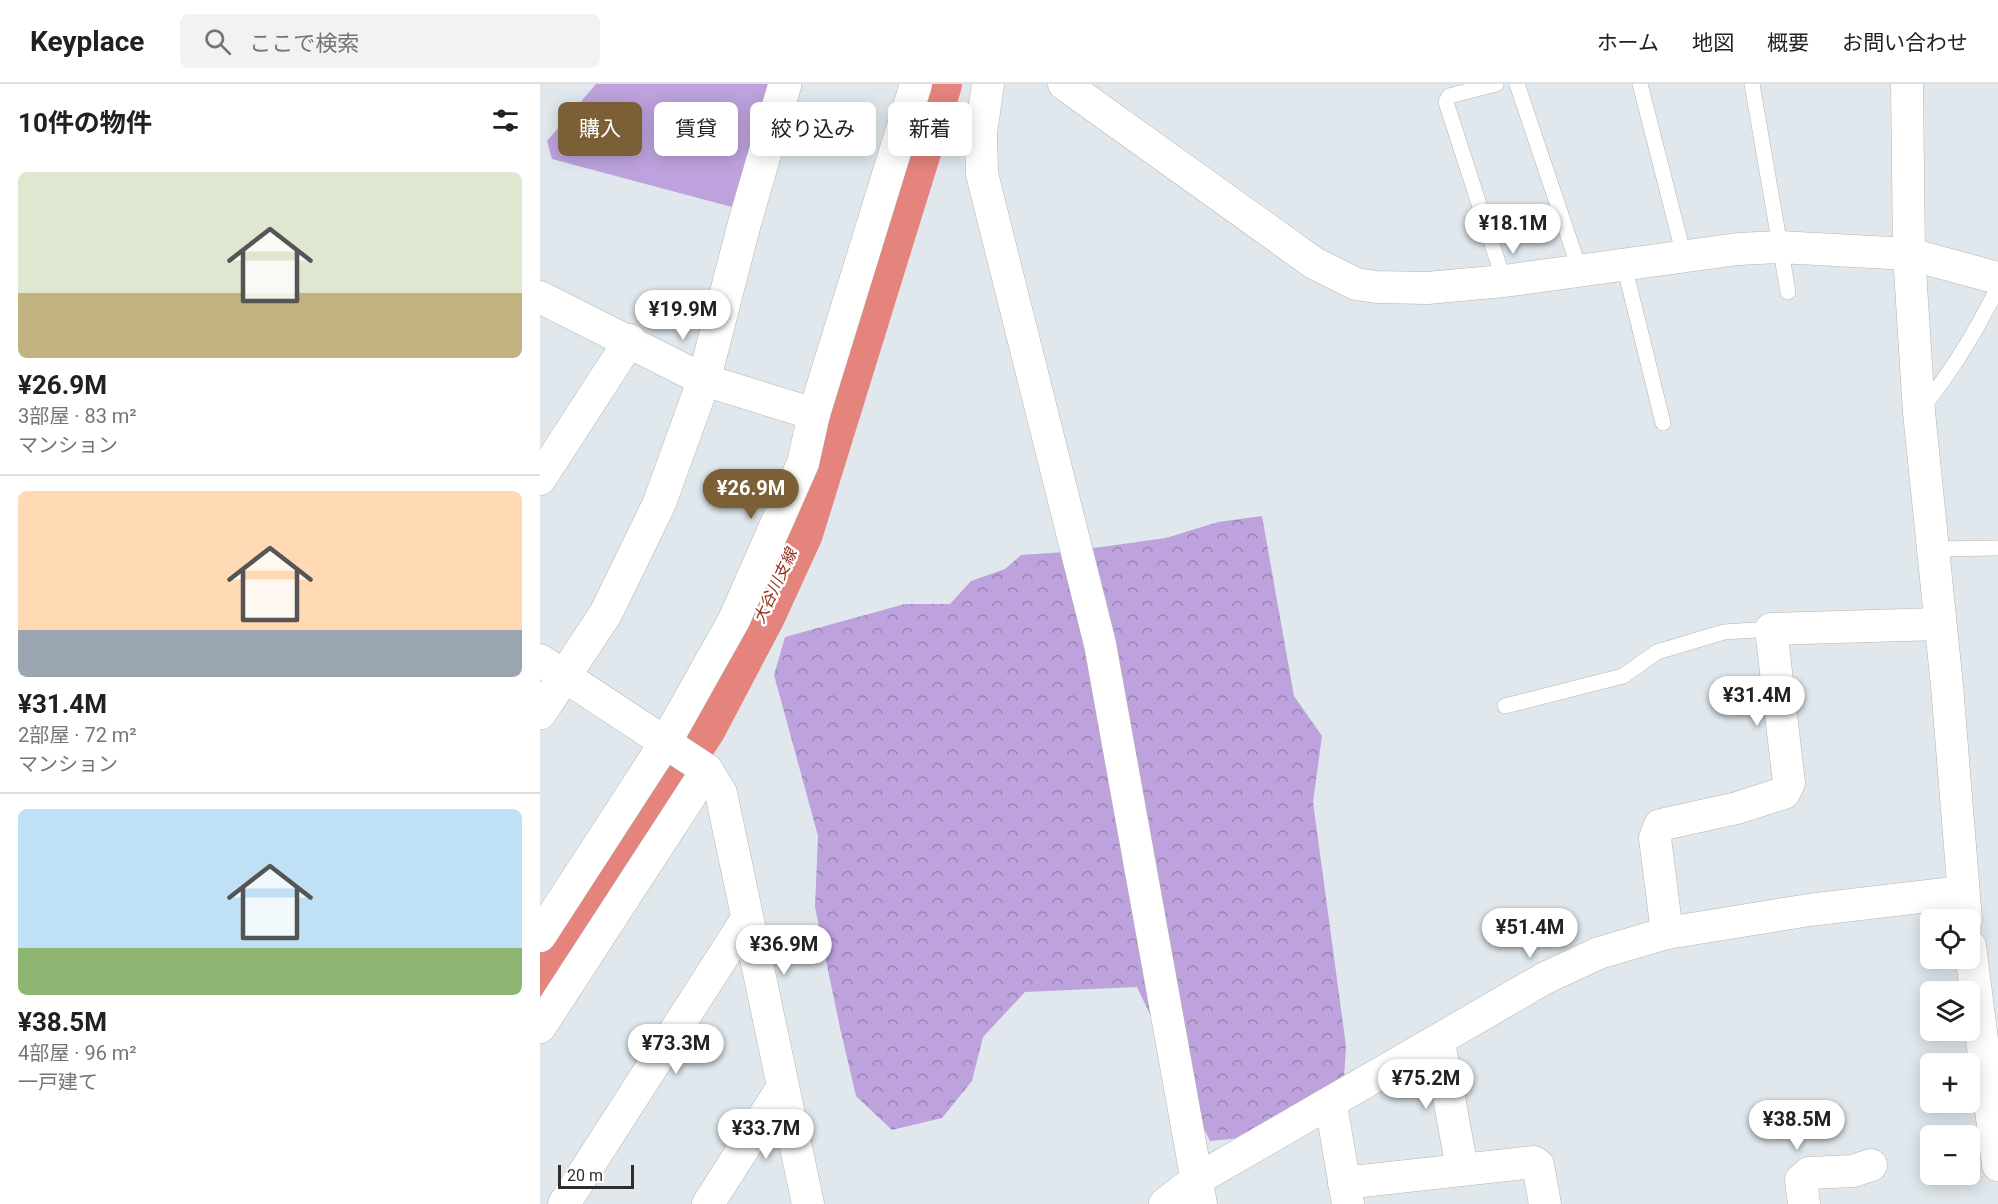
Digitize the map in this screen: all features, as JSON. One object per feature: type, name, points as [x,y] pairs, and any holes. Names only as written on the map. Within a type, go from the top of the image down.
[{"type":"street","points":[[540,713],[552,668],[606,613],[659,504],[704,380],[744,225],[785,84]]},
{"type":"street","points":[[540,1027],[687,757],[734,620],[803,463],[814,414],[916,84]]},
{"type":"street","points":[[988,84],[981,133],[982,174],[1100,644],[1199,1192]]},
{"type":"street","points":[[1064,84],[1314,263],[1356,284],[1377,287],[1427,288],[1504,281],[1738,249],[1779,247],[1909,255],[1998,278]]},
{"type":"street","points":[[1165,1204],[1199,1192],[1331,1105],[1545,978],[1599,953],[1667,933],[1809,910],[1964,906],[1919,412],[1909,255],[1907,84]]},
{"type":"street","points":[[540,297],[630,340],[704,380],[814,414]]},
{"type":"street","points":[[540,478],[630,340]]},
{"type":"street","points":[[1667,933],[1655,838],[1660,825],[1737,808],[1784,793],[1789,783],[1771,629],[1940,624]]},
{"type":"street","points":[[552,668],[687,757],[721,793],[808,1204]]},
{"type":"street","points":[[540,936],[687,757]]},
{"type":"street","points":[[564,1204],[747,919]]},
{"type":"street","points":[[1973,969],[1998,1165]]},
{"type":"street","points":[[1439,1042],[1462,1169]]},
{"type":"street","points":[[708,1204],[782,1088]]},
{"type":"street","points":[[1331,1105],[1346,1193],[1462,1169],[1534,1162],[1538,1165],[1545,1204]]},
{"type":"street","points":[[1804,1204],[1801,1180],[1809,1173],[1853,1171],[1871,1165]]},
{"type":"lane","points":[[1496,84],[1449,96],[1446,102],[1504,281]]},
{"type":"lane","points":[[1517,84],[1580,271]]},
{"type":"lane","points":[[1640,84],[1684,256]]},
{"type":"lane","points":[[1752,84],[1788,292]]},
{"type":"lane","points":[[1624,264],[1663,423]]},
{"type":"lane","points":[[1919,412],[1969,344],[1998,287]]},
{"type":"lane","points":[[1931,549],[1998,548]]},
{"type":"lane","points":[[1505,706],[1623,676],[1657,652],[1724,632],[1771,629]]},
{"type":"green space","points":[[596,84],[770,84],[764,102],[750,102],[750,149],[732,207],[552,159],[547,141],[558,128],[558,156],[642,156],[642,102],[581,102]]},
{"type":"green space","points":[[1262,516],[1294,696],[1322,736],[1313,802],[1346,1046],[1344,1078],[1241,1138],[1210,1141],[1137,987],[1025,992],[983,1037],[972,1081],[942,1118],[892,1130],[856,1096],[840,1028],[815,907],[818,836],[774,675],[785,637],[905,604],[950,604],[971,581],[1005,569],[1021,555],[1065,552],[1166,538],[1218,522]]},
{"type":"waterway","name":"大谷川支線","points":[[540,978],[703,728],[763,614],[800,533],[939,84]]}]
